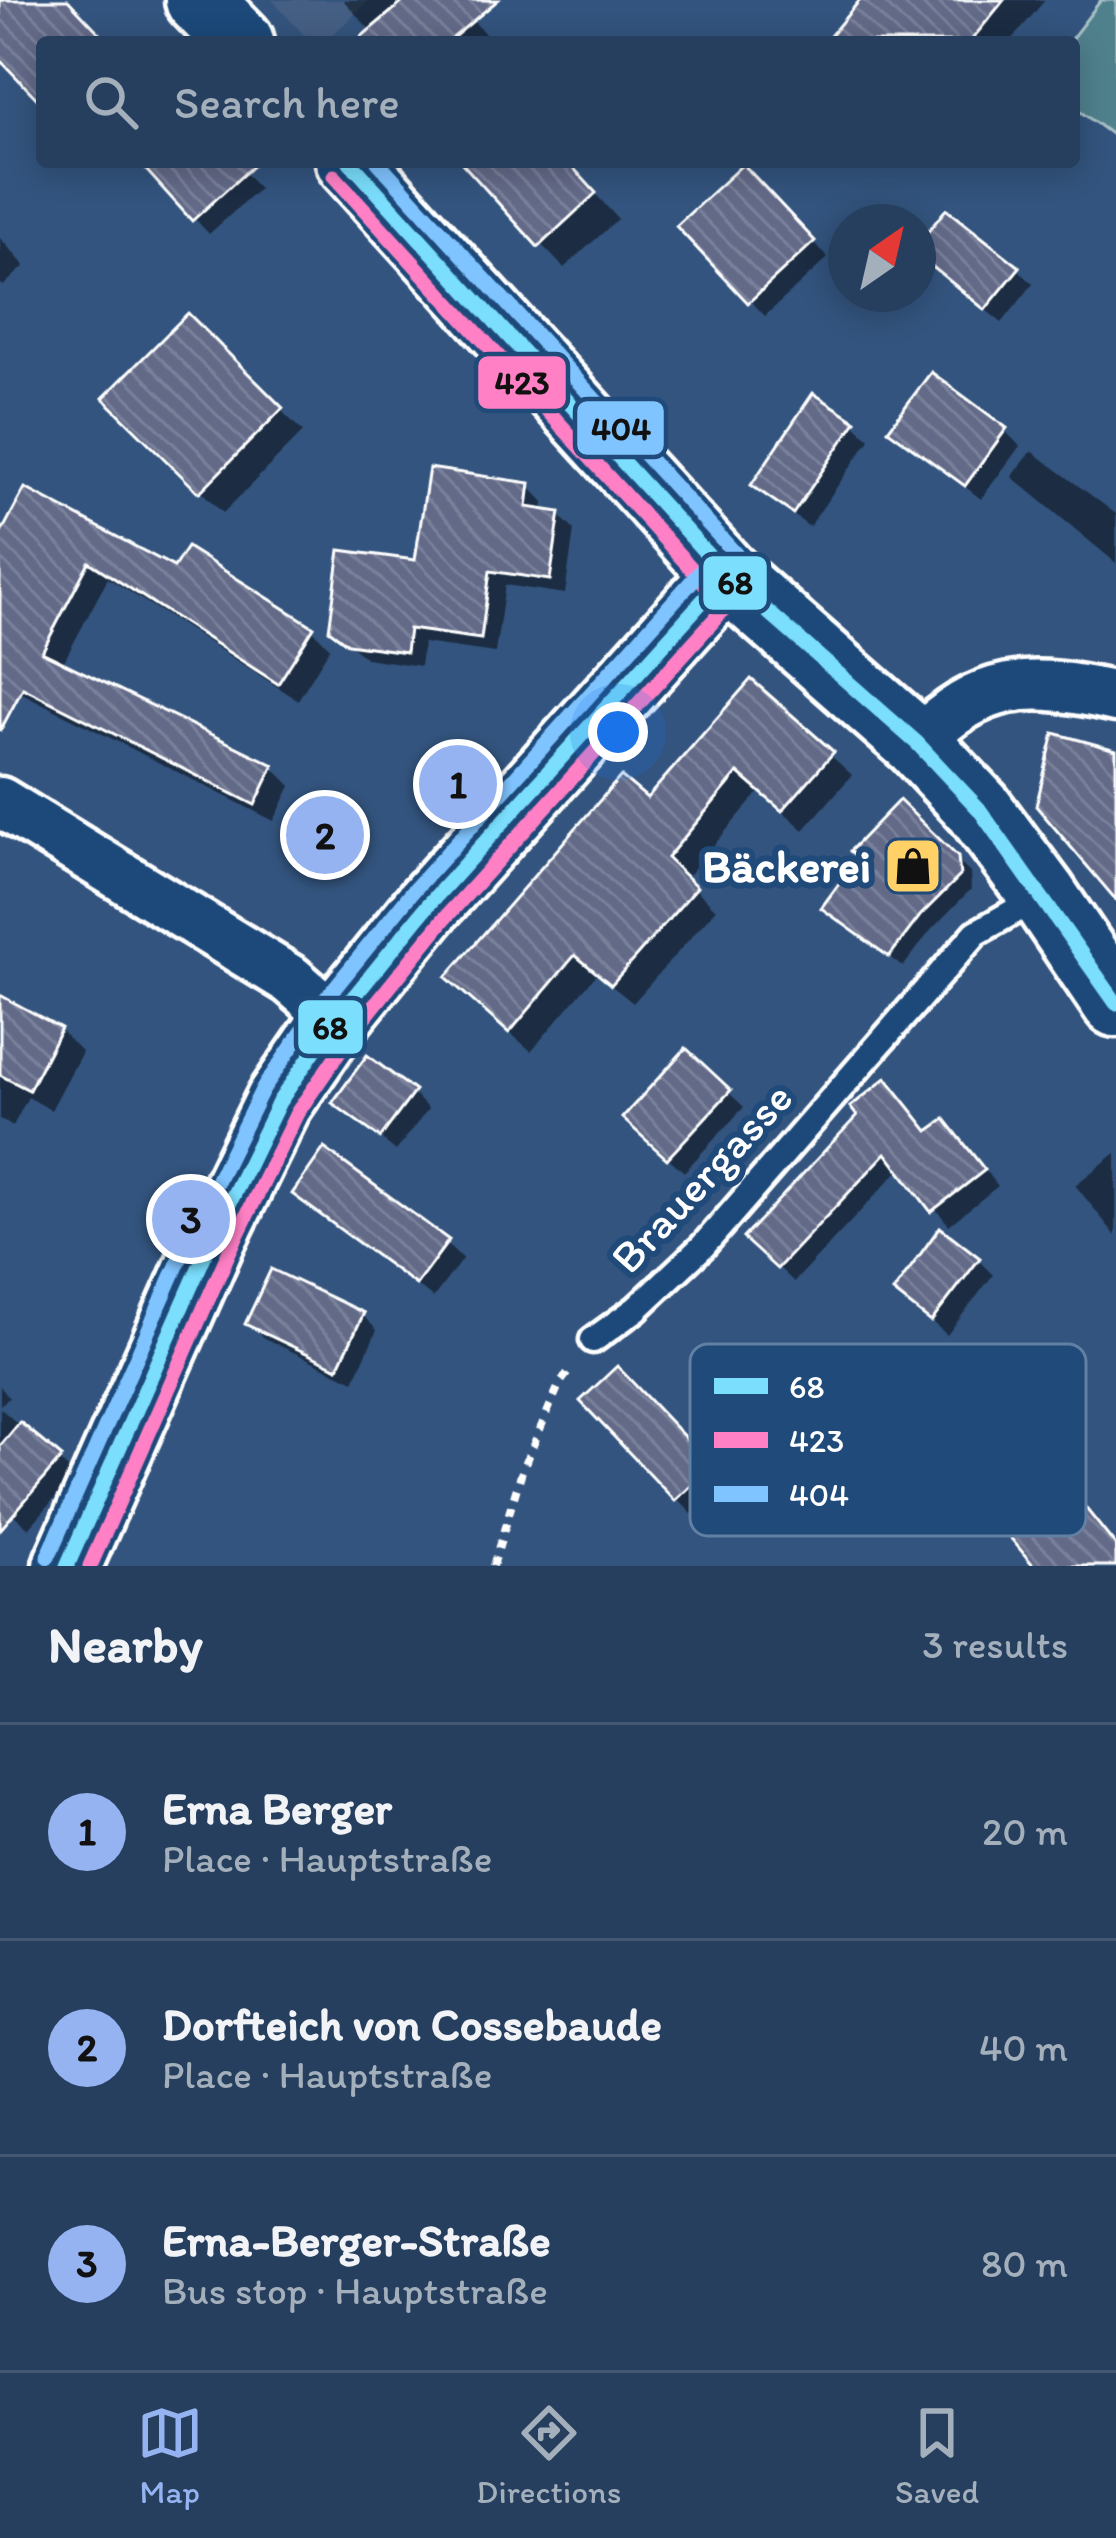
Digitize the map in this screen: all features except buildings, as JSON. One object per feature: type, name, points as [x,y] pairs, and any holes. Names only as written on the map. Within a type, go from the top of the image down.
[{"type":"main road","points":[[199,0],[234,36]]},
{"type":"main road","points":[[355,168],[726,574],[917,743],[979,809],[1116,1003]]},
{"type":"main road","points":[[68,1566],[279,1102],[336,1018],[429,904],[726,574]]},
{"type":"street","points":[[917,743],[946,714],[980,694],[1029,685],[1116,697]]},
{"type":"street","points":[[0,802],[291,980],[336,1018]]},
{"type":"lane","name":"Brauergasse","points":[[593,1340],[636,1309],[704,1246],[976,933],[1043,895]]},
{"type":"path","points":[[493,1566],[522,1472],[560,1383],[593,1340]]},
{"type":"shaded area","points":[[272,0],[370,0],[331,36],[305,36]]},
{"type":"green space","points":[[1101,0],[1116,0],[1116,138],[1080,111],[1080,36],[1074,36]]},
{"type":"transit line","name":"68","points":[[355,168],[726,575],[917,743],[979,809],[1116,1003]]},
{"type":"transit line","name":"404","points":[[383,168],[742,561]]},
{"type":"transit line","name":"423","points":[[334,176],[710,589]]},
{"type":"transit line","name":"404","points":[[48,1557],[191,1234],[262,1090],[320,1006],[413,891],[710,561]]},
{"type":"transit line","name":"68","points":[[67,1566],[210,1243],[279,1102],[336,1019],[429,904],[726,575]]},
{"type":"transit line","name":"423","points":[[90,1566],[229,1252],[297,1113],[353,1032],[445,918],[742,589]]},
{"type":"place","name":"Erna Berger","points":[[458,784]]},
{"type":"place","name":"Dorfteich von Cossebaude","points":[[325,835]]},
{"type":"place","name":"Bäckerei","points":[[913,866]]},
{"type":"place","name":"Erna-Berger-Straße","points":[[191,1219]]}]
